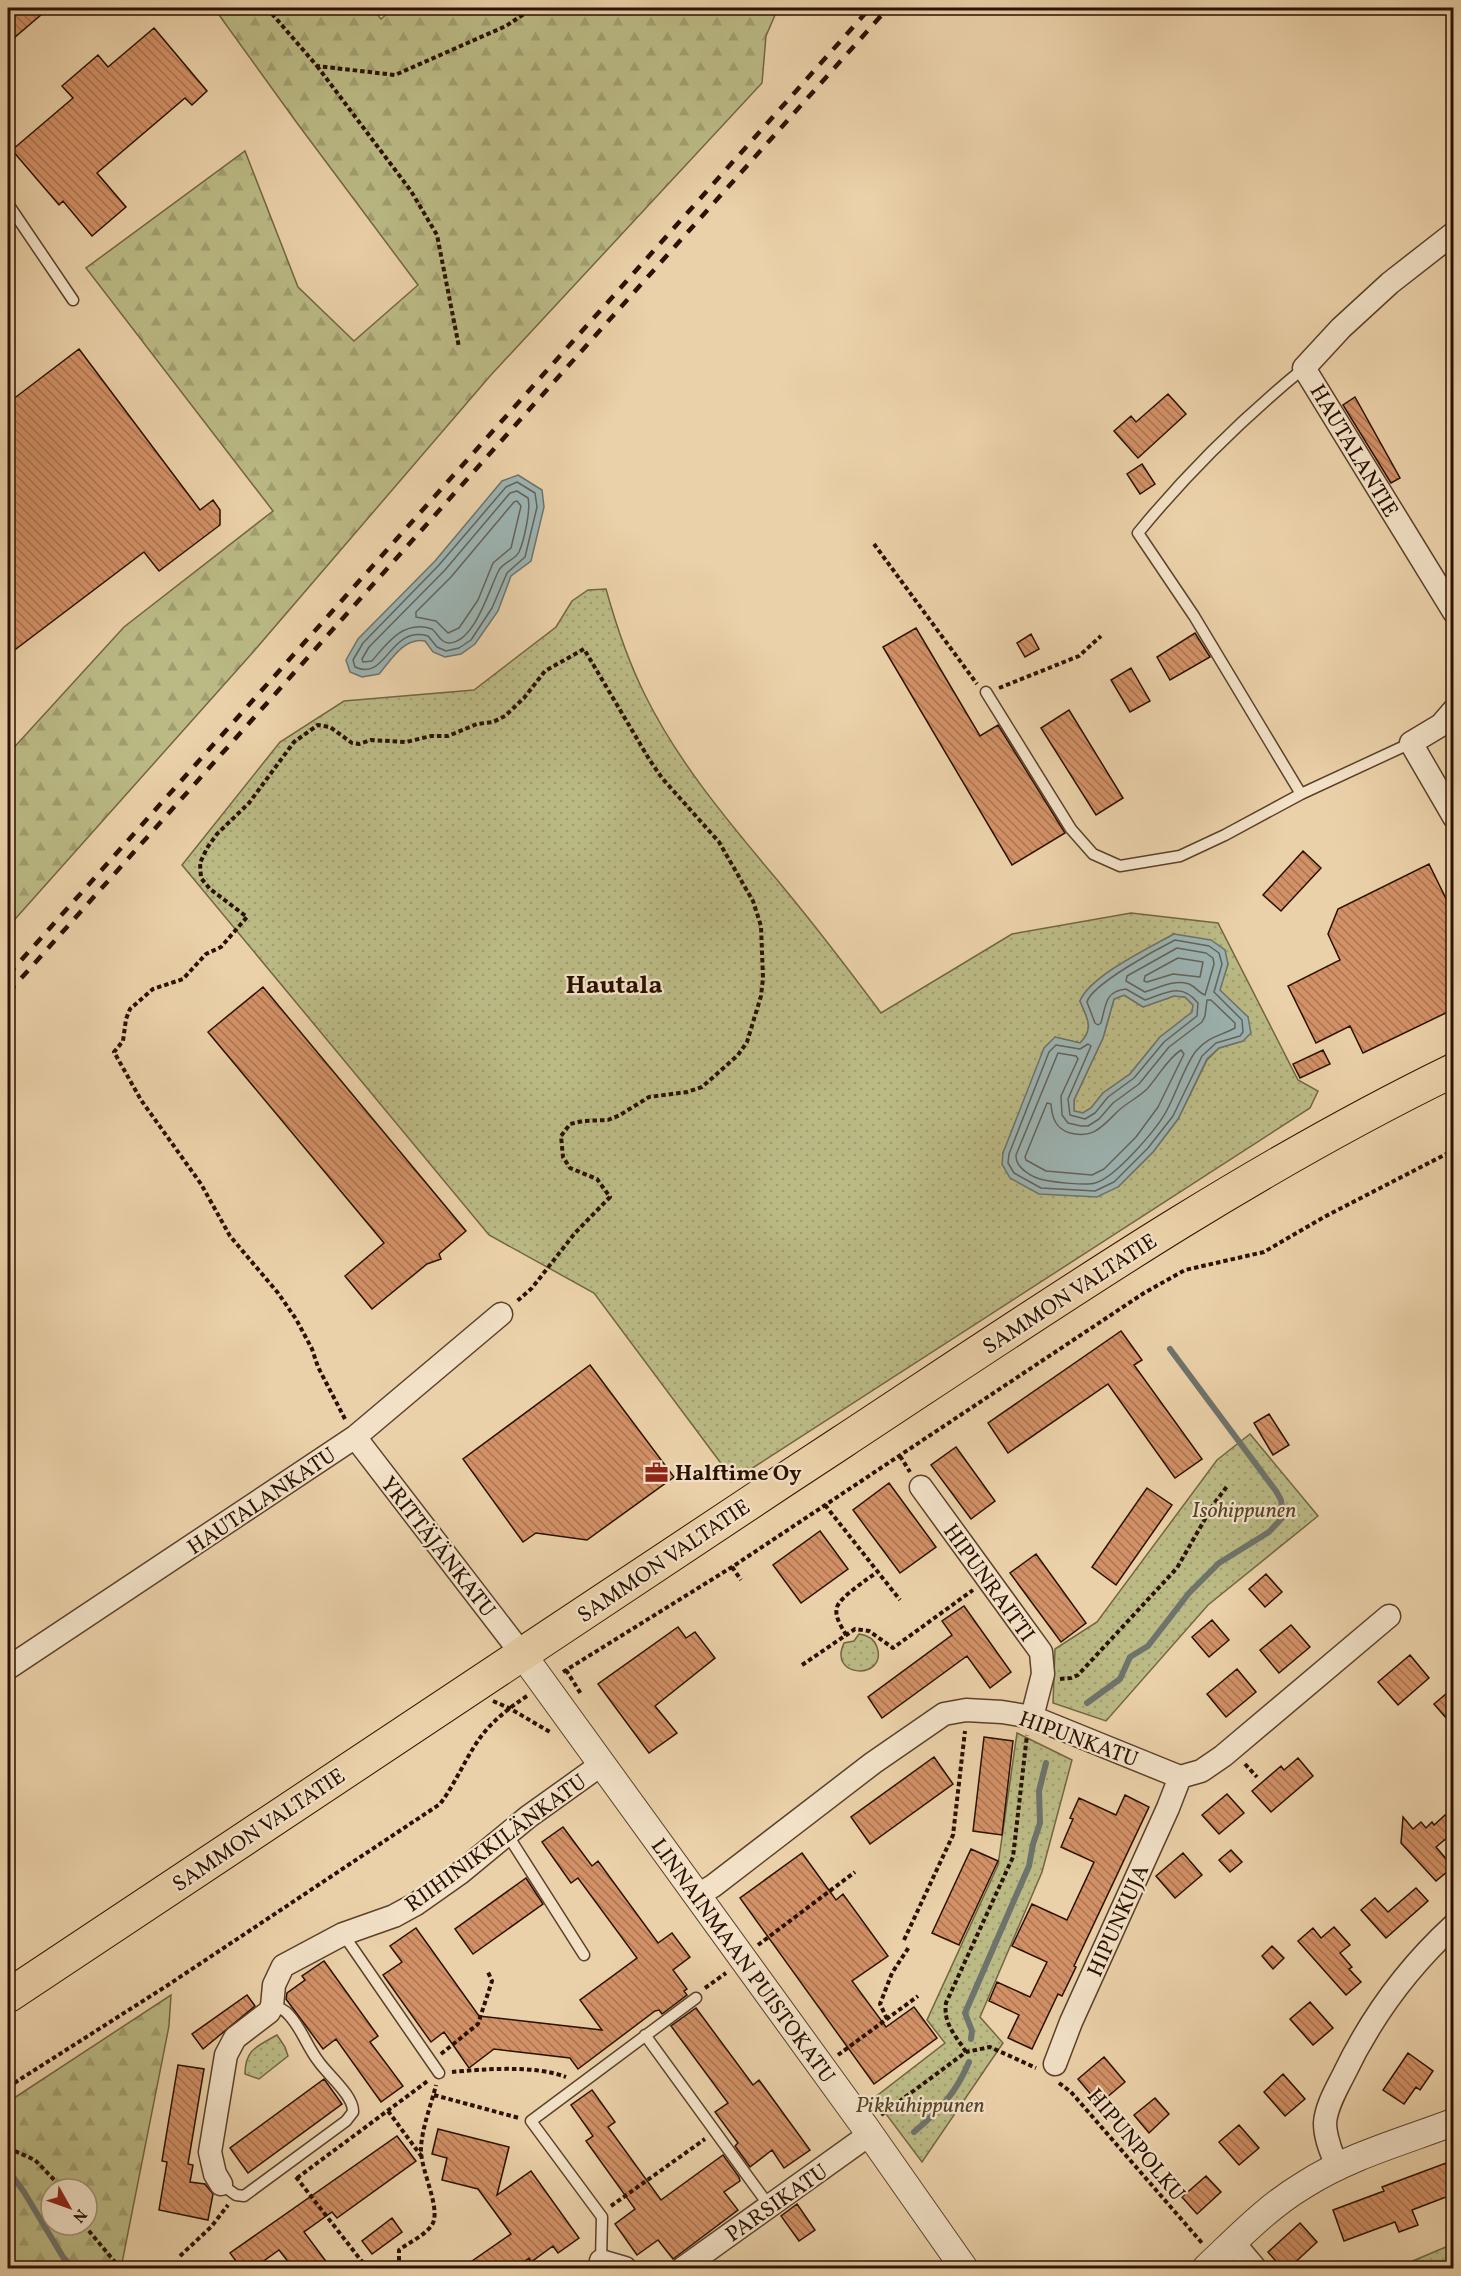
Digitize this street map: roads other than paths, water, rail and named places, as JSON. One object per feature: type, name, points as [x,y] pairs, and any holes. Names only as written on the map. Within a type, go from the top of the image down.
[{"type":"main road","name":"SAMMON VALTATIE","points":[[8,1996],[1184,1218],[1374,1109],[1454,1070]]},
{"type":"street","name":"HAUTALANTIE","points":[[1454,233],[1389,283],[1341,328],[1304,368],[1454,612]]},
{"type":"street","points":[[1454,710],[1441,725],[1411,743],[1454,817]]},
{"type":"street","name":"HAUTALANKATU","points":[[8,1668],[355,1437],[501,1314]]},
{"type":"street","name":"YRITTÄJÄNKATU","points":[[355,1437],[522,1654]]},
{"type":"street","name":"HIPUNRAITTI","points":[[921,1487],[1041,1652],[1043,1674],[1032,1717]]},
{"type":"street","points":[[1180,1777],[1201,1771],[1223,1756],[1389,1616]]},
{"type":"street","name":"LINNAINMAAN PUISTOKATU","points":[[522,1654],[698,1895],[873,2127],[964,2268]]},
{"type":"street","name":"HIPUNKATU","points":[[698,1895],[713,1886],[873,1763],[945,1714],[966,1710],[1002,1712],[1032,1717],[1180,1777]]},
{"type":"street","name":"RIIHINIKKILÄNKATU","points":[[272,2006],[273,1984],[283,1966],[343,1934],[394,1916],[416,1904],[602,1764]]},
{"type":"street","name":"HIPUNKUJA","points":[[1053,2070],[1071,2022],[1172,1800],[1180,1777]]},
{"type":"street","points":[[1337,2167],[1327,2140],[1325,2121],[1341,2079],[1384,2001],[1420,1957],[1454,1925]]},
{"type":"street","points":[[229,2190],[215,2174],[210,2152],[226,2055],[235,2038],[269,2012],[272,2006]]},
{"type":"street","points":[[1205,2257],[1233,2242],[1290,2193],[1337,2167],[1454,2122]]},
{"type":"street","name":"PARSIKATU","points":[[683,2268],[770,2206],[873,2127]]},
{"type":"street","points":[[1233,2242],[1255,2268]]},
{"type":"street","points":[[595,2265],[625,2268]]},
{"type":"lane","points":[[8,204],[73,300]]},
{"type":"lane","points":[[1301,794],[1194,616],[1138,533],[1203,460],[1304,368]]},
{"type":"lane","points":[[986,692],[1071,829],[1093,854],[1120,866],[1179,856],[1301,794],[1411,743]]},
{"type":"lane","points":[[507,1834],[584,1955]]},
{"type":"lane","points":[[343,1934],[439,2073]]},
{"type":"lane","points":[[595,2265],[602,2217],[531,2121],[696,1998]]},
{"type":"lane","points":[[229,2190],[244,2196],[346,2121],[353,2108],[342,2090],[316,2058],[306,2038],[289,2015],[282,2009],[272,2006]]},
{"type":"lane","points":[[645,2035],[770,2206]]},
{"type":"water","points":[[518,475],[542,490],[544,507],[531,561],[511,576],[498,611],[475,644],[461,654],[445,657],[433,652],[425,641],[411,642],[393,656],[379,674],[362,677],[350,672],[346,660],[358,639],[435,561],[502,481]]},
{"type":"water","points":[[1174,934],[1211,940],[1225,950],[1228,964],[1220,990],[1248,1017],[1251,1033],[1243,1041],[1219,1048],[1207,1059],[1178,1119],[1153,1152],[1118,1187],[1097,1197],[1039,1194],[1010,1178],[1002,1164],[1003,1153],[1044,1048],[1055,1037],[1080,1043],[1085,1038],[1088,1028],[1087,1018],[1080,1001],[1086,992],[1108,973]],"holes":[[[1124,995],[1143,1007],[1174,996],[1185,997],[1193,1005],[1192,1012],[1160,1037],[1130,1074],[1103,1093],[1091,1108],[1083,1113],[1074,1111],[1074,1100],[1103,1038],[1114,999]]]},
{"type":"waterway","points":[[1087,1703],[1120,1679],[1130,1657],[1148,1646],[1189,1593],[1219,1563],[1269,1532],[1283,1517],[1281,1500],[1276,1491],[1170,1349]]},
{"type":"waterway","points":[[971,2039],[972,2031],[965,2013],[1029,1866],[1040,1823],[1039,1791],[1046,1763]]},
{"type":"waterway","points":[[914,2132],[946,2100],[959,2083],[969,2062]]},
{"type":"waterway","points":[[8,2170],[63,2257],[73,2268]]},
{"type":"railway","points":[[8,975],[870,8]]},
{"type":"railway","points":[[8,993],[888,8]]},
{"type":"place","name":"Halftime Oy","points":[[657,1472]]},
{"type":"district","name":"Hautala","points":[[614,984]]},
{"type":"park label","name":"Isohippunen","points":[[1244,1509]]},
{"type":"park label","name":"Pikkuhippunen","points":[[920,2104]]}]
